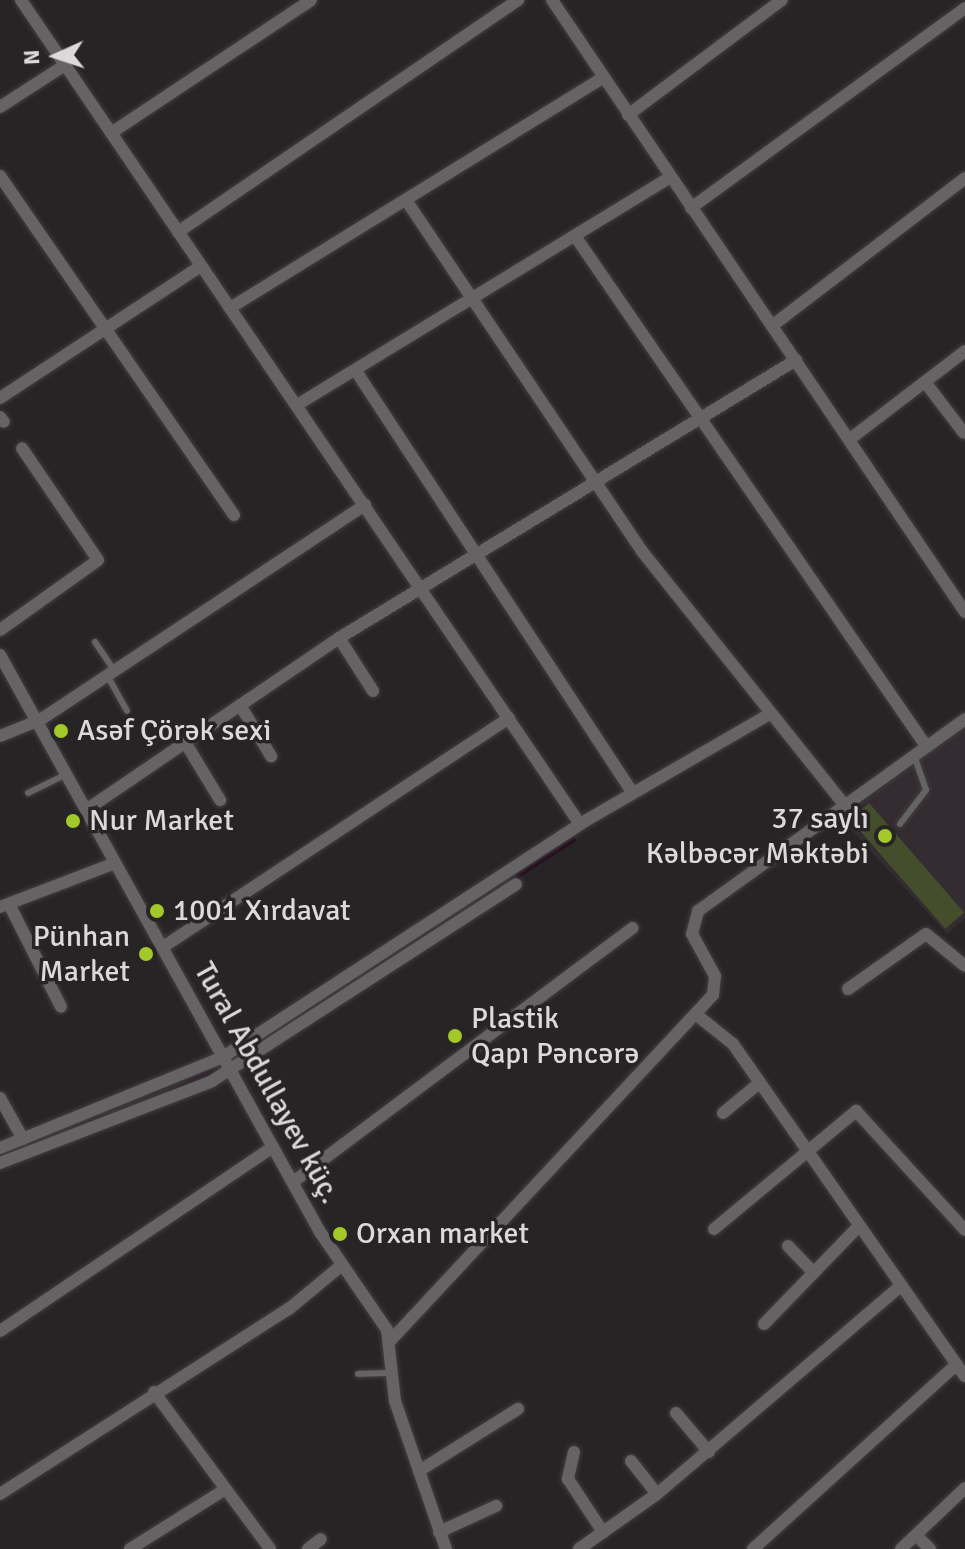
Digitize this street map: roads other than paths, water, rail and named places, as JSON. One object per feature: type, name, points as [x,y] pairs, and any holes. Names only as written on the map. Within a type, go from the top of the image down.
[{"type":"street","points":[[21,0],[580,824]]},
{"type":"street","points":[[111,133],[311,0]]},
{"type":"street","points":[[178,232],[518,0]]},
{"type":"street","points":[[552,0],[669,178],[773,325],[965,612]]},
{"type":"street","points":[[628,115],[782,0]]},
{"type":"street","points":[[691,208],[965,8]]},
{"type":"street","points":[[0,107],[65,65]]},
{"type":"street","points":[[230,308],[603,78]]},
{"type":"street","points":[[0,176],[105,333],[234,515]]},
{"type":"street","points":[[297,405],[669,178]]},
{"type":"street","points":[[773,325],[965,178]]},
{"type":"street","points":[[406,200],[594,480],[770,714],[843,803]]},
{"type":"street","points":[[575,236],[697,418],[926,746]]},
{"type":"street","points":[[0,398],[105,333],[201,266]]},
{"type":"street","points":[[850,439],[965,351]]},
{"type":"street","points":[[86,810],[339,638],[594,480],[796,360]]},
{"type":"street","points":[[356,371],[632,792]]},
{"type":"street","points":[[925,382],[964,433]]},
{"type":"street","points":[[0,630],[98,560],[22,448]]},
{"type":"street","points":[[0,736],[40,720],[365,505]]},
{"type":"street","points":[[339,638],[373,691]]},
{"type":"street","name":"Tural Abdullayev küç.","points":[[0,655],[40,720],[86,810],[273,1147],[342,1265],[391,1340]]},
{"type":"street","points":[[240,705],[271,756]]},
{"type":"street","points":[[0,1148],[223,1057],[580,824],[770,714]]},
{"type":"street","points":[[163,947],[509,718]]},
{"type":"street","points":[[446,1549],[419,1471],[392,1373],[391,1340],[698,1016],[717,983],[692,934],[693,918],[843,803],[965,719]]},
{"type":"street","points":[[185,742],[220,800]]},
{"type":"street","points":[[61,1007],[5,906],[115,863]]},
{"type":"street","points":[[0,1163],[231,1071],[516,884]]},
{"type":"street","points":[[293,1182],[633,928]]},
{"type":"street","points":[[848,989],[926,934],[965,966]]},
{"type":"street","points":[[698,1016],[733,1044],[898,1288],[961,1370],[753,1549]]},
{"type":"street","points":[[723,1113],[758,1084]]},
{"type":"street","points":[[0,1098],[23,1139]]},
{"type":"street","points":[[714,1229],[849,1114],[861,1114],[965,1230]]},
{"type":"street","points":[[0,1331],[273,1147]]},
{"type":"street","points":[[764,1324],[857,1228]]},
{"type":"street","points":[[788,1246],[814,1273]]},
{"type":"street","points":[[0,1494],[154,1392],[290,1308],[342,1265]]},
{"type":"street","points":[[579,1549],[657,1494],[709,1452],[898,1288]]},
{"type":"street","points":[[154,1392],[270,1549]]},
{"type":"street","points":[[419,1471],[518,1409]]},
{"type":"street","points":[[676,1413],[709,1452]]},
{"type":"street","points":[[574,1452],[568,1479],[603,1532]]},
{"type":"street","points":[[631,1461],[657,1494]]},
{"type":"street","points":[[901,1549],[965,1488]]},
{"type":"street","points":[[130,1549],[224,1490]]},
{"type":"street","points":[[439,1532],[496,1506]]},
{"type":"street","points":[[916,1535],[930,1549]]},
{"type":"street","points":[[308,1549],[321,1539]]},
{"type":"lane","points":[[95,642],[127,711]]},
{"type":"lane","points":[[900,824],[926,790],[914,755]]},
{"type":"lane","points":[[28,793],[67,774]]},
{"type":"lane","points":[[358,1374],[392,1373]]},
{"type":"waterway","points":[[236,1056],[574,840]]},
{"type":"waterway","points":[[171,1091],[217,1070]]},
{"type":"waterway","points":[[0,1155],[103,1117]]},
{"type":"place","name":"Asəf Çörək sexi","points":[[61,731]]},
{"type":"place","name":"Nur Market","points":[[73,821]]},
{"type":"place","name":"37 saylı Kəlbəcər Məktəbi","points":[[885,836]]},
{"type":"place","name":"1001 Xırdavat","points":[[157,911]]},
{"type":"place","name":"Pünhan Market","points":[[146,954]]},
{"type":"place","name":"Plastik Qapı Pəncərə","points":[[455,1036]]},
{"type":"place","name":"Orxan market","points":[[340,1234]]}]
